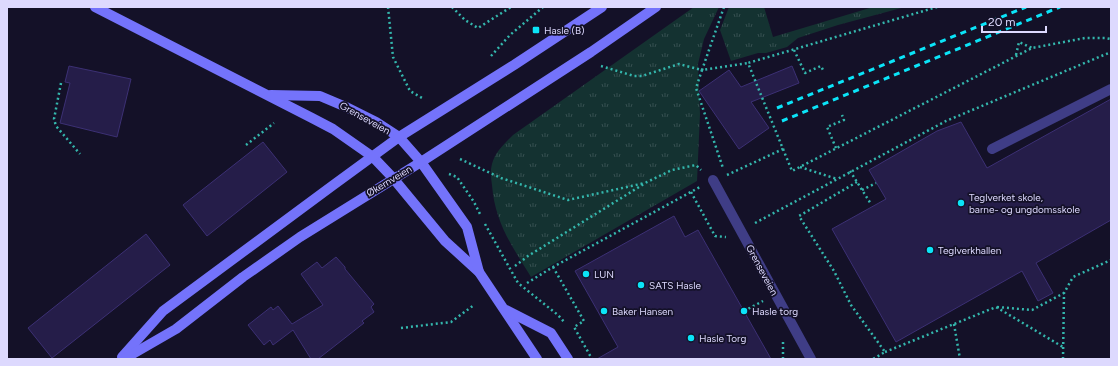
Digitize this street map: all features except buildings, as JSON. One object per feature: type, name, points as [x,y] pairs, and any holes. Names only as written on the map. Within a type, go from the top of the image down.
[{"type":"main road","name":"Grenseveien","points":[[95,7],[269,95],[332,129],[372,157],[393,178],[445,241],[479,272],[537,359]]},
{"type":"main road","points":[[120,359],[163,311],[399,137],[514,65],[602,7]]},
{"type":"main road","name":"Økernveien","points":[[124,359],[176,329],[243,277],[300,237],[421,162],[591,52],[656,7]]},
{"type":"main road","name":"Grenseveien","points":[[269,95],[320,96],[376,122],[399,137],[421,162],[467,227],[479,272]]},
{"type":"main road","name":"Grenseveien","points":[[504,309],[551,333],[568,359]]},
{"type":"lane","points":[[992,149],[1111,89]]},
{"type":"lane","name":"Grenseveien","points":[[713,180],[811,359]]},
{"type":"path","points":[[388,7],[393,57],[410,91],[422,98]]},
{"type":"path","points":[[452,7],[465,20],[478,28],[511,7]]},
{"type":"path","points":[[491,56],[510,35],[543,7]]},
{"type":"path","points":[[724,7],[696,88],[725,176]]},
{"type":"path","points":[[601,66],[634,76],[642,76],[679,64],[702,70],[748,63],[937,7]]},
{"type":"path","points":[[748,63],[792,170],[1032,48],[1085,38],[1111,39]]},
{"type":"path","points":[[1015,56],[1019,42],[1032,48]]},
{"type":"path","points":[[794,50],[805,73],[821,66],[824,72]]},
{"type":"path","points":[[754,223],[946,121],[1111,52]]},
{"type":"path","points":[[61,83],[54,119],[56,126],[80,154]]},
{"type":"path","points":[[836,148],[828,127],[844,120],[842,115]]},
{"type":"path","points":[[246,145],[274,123]]},
{"type":"path","points":[[527,283],[553,267],[713,180],[725,176],[783,149]]},
{"type":"path","points":[[460,159],[501,178],[568,200],[647,182]]},
{"type":"path","points":[[515,266],[528,256],[647,182],[672,170],[696,165],[713,180]]},
{"type":"path","points":[[800,167],[837,179]]},
{"type":"path","points":[[850,171],[871,204]]},
{"type":"path","points":[[857,182],[799,216],[834,271],[851,305],[884,352]]},
{"type":"path","points":[[862,190],[876,183]]},
{"type":"path","points":[[691,192],[715,236],[744,238]]},
{"type":"path","points":[[477,209],[518,283],[558,314],[567,327]]},
{"type":"path","points":[[1063,359],[1064,293],[1073,277],[1111,260]]},
{"type":"path","points":[[553,267],[584,321],[574,327],[592,359]]},
{"type":"path","points":[[873,359],[884,352],[996,307],[1032,310],[1064,293]]},
{"type":"path","points":[[744,311],[775,295]]},
{"type":"path","points":[[401,328],[451,322],[474,304]]},
{"type":"path","points":[[996,307],[1063,347]]},
{"type":"path","points":[[954,324],[960,359]]},
{"type":"green space","points":[[694,7],[719,7],[704,39],[698,64],[700,114],[697,181],[531,277],[506,234],[497,211],[491,174],[495,156],[513,135]]},
{"type":"green space","points":[[729,7],[764,7],[773,37],[873,7],[905,7],[838,25],[798,38],[787,47],[766,53],[758,53],[731,61],[720,30]]},
{"type":"railway","points":[[777,108],[1026,7]]},
{"type":"railway","points":[[782,121],[1060,7]]},
{"type":"place","name":"Hasle (B)","points":[[536,30]]},
{"type":"place","name":"Teglverket skole, barne- og ungdomsskole","points":[[961,203]]},
{"type":"place","name":"Teglverkhallen","points":[[930,250]]},
{"type":"place","name":"LUN","points":[[586,274]]},
{"type":"place","name":"SATS Hasle","points":[[641,285]]},
{"type":"place","name":"Baker Hansen","points":[[604,311]]},
{"type":"place","name":"Hasle torg","points":[[744,311]]},
{"type":"place","name":"Hasle Torg","points":[[691,338]]}]
